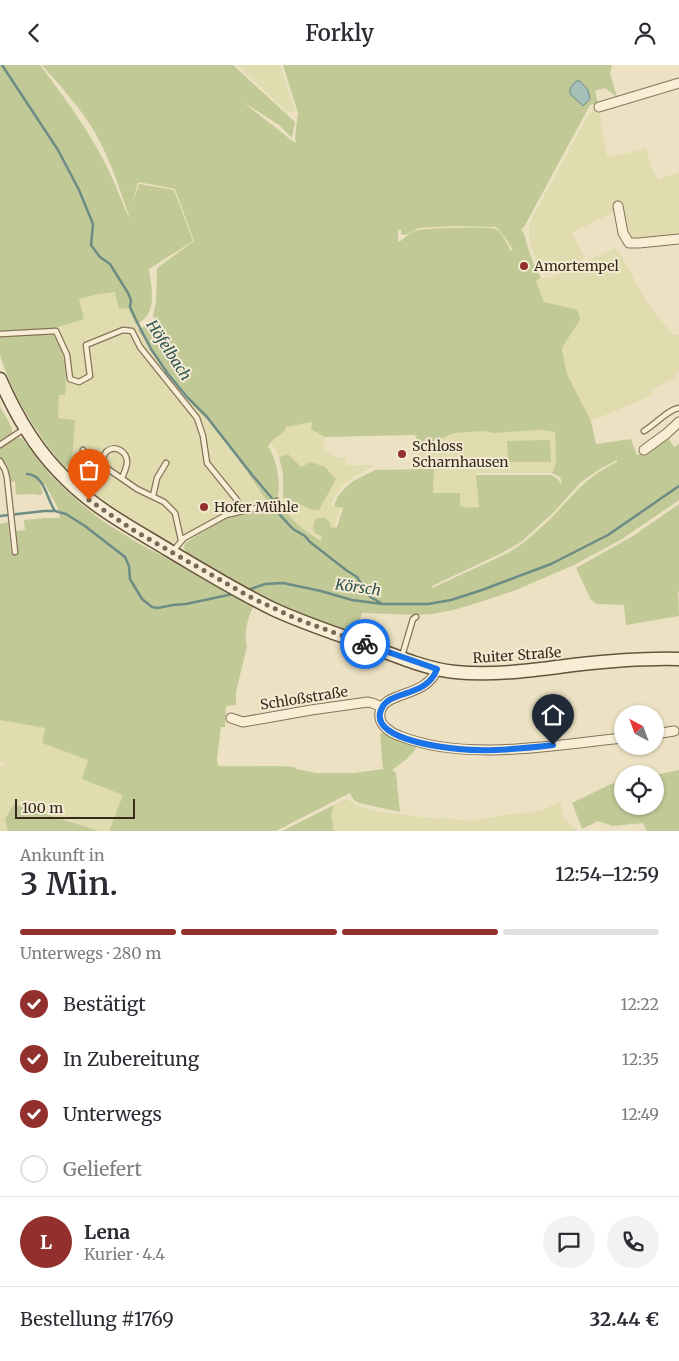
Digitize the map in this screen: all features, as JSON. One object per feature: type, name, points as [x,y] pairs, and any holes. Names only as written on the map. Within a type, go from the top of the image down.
[{"type":"main road","name":"Ruiter Straße","points":[[0,379],[25,428],[54,467],[77,489],[116,519],[252,598],[297,619],[401,657],[437,669],[454,672],[488,674],[604,663],[679,659]]},
{"type":"street","points":[[599,107],[679,83]]},
{"type":"street","points":[[618,206],[623,233],[629,243],[679,239]]},
{"type":"street","points":[[644,450],[679,423]]},
{"type":"street","points":[[437,669],[433,678],[425,686],[389,700],[382,707],[380,720],[392,733],[421,743],[448,748],[477,750],[614,739]]},
{"type":"street","name":"Schloßstraße","points":[[231,718],[243,722],[368,702],[382,707]]},
{"type":"street","points":[[664,733],[674,731]]},
{"type":"lane","points":[[0,334],[56,331],[67,355],[70,379],[79,382],[90,376],[86,345],[123,330],[132,331],[139,345],[197,418],[203,435],[207,463],[237,500],[240,511]]},
{"type":"lane","points":[[644,431],[679,408]]},
{"type":"lane","points":[[0,445],[25,428]]},
{"type":"lane","points":[[102,464],[104,456],[108,451],[117,449],[122,451],[127,463],[122,477]]},
{"type":"lane","points":[[83,450],[139,490],[164,502],[175,513],[182,540]]},
{"type":"lane","points":[[0,461],[5,472],[14,552]]},
{"type":"lane","points":[[153,496],[157,478],[166,463]]},
{"type":"lane","points":[[172,552],[182,540],[226,515],[278,501]]},
{"type":"lane","points":[[401,657],[413,619],[416,617]]},
{"type":"shaded area","points":[[237,65],[280,65],[296,113],[286,111]]},
{"type":"shaded area","points":[[593,110],[599,111],[607,156],[646,148],[652,169],[659,180],[679,172],[679,237],[637,241],[625,229],[617,210],[572,233],[585,258],[553,273],[546,274],[539,267],[531,246],[529,227],[532,218],[587,117]]},
{"type":"shaded area","points":[[615,248],[620,253],[647,303],[673,335],[679,335],[679,371],[675,372],[676,377],[651,390],[653,395],[591,421],[567,374],[562,349],[575,309],[544,302],[536,281],[541,277],[545,279],[552,277]]},
{"type":"shaded area","points":[[115,292],[128,308],[139,333],[170,378],[208,420],[246,470],[268,503],[229,512],[171,543],[108,505],[76,481],[65,468],[72,461],[74,420],[58,418],[59,395],[65,394],[66,380],[63,356],[52,329],[84,319],[78,299]]},
{"type":"shaded area","points":[[312,422],[311,429],[325,437],[323,448],[334,457],[346,458],[346,465],[372,465],[373,467],[353,477],[335,495],[331,505],[341,507],[335,528],[330,529],[321,541],[298,525],[281,504],[283,498],[286,498],[312,510],[301,468],[288,454],[279,457],[271,443],[285,431],[286,427]]},
{"type":"shaded area","points":[[539,430],[555,432],[556,463],[552,473],[476,473],[479,508],[460,507],[460,494],[433,493],[434,470],[418,469],[420,443],[424,440],[433,442],[454,433]]},
{"type":"shaded area","points":[[0,719],[45,728],[42,743],[88,760],[123,795],[109,831],[99,831],[14,804],[5,819],[8,831],[0,831],[0,767],[6,765],[6,763],[0,762]]},
{"type":"shaded area","points":[[347,799],[355,805],[372,810],[466,821],[531,813],[561,802],[562,817],[577,831],[334,831],[331,815],[334,805]]},
{"type":"green space","points":[[0,65],[40,65],[84,126],[109,171],[129,218],[122,195],[100,141],[89,122],[42,65],[233,65],[295,122],[292,138],[279,125],[243,102],[296,143],[298,113],[283,65],[612,65],[610,73],[617,97],[605,88],[595,91],[598,103],[590,105],[521,230],[525,235],[535,266],[541,277],[536,281],[544,302],[575,309],[579,315],[580,320],[562,349],[567,374],[591,421],[596,444],[631,439],[637,455],[650,449],[667,436],[674,447],[679,444],[679,500],[622,539],[574,565],[516,590],[453,610],[432,614],[362,613],[355,634],[274,602],[188,554],[184,548],[185,543],[228,516],[279,504],[298,525],[321,541],[322,536],[315,533],[313,528],[315,520],[325,518],[330,523],[331,528],[337,527],[343,508],[334,506],[338,496],[353,481],[375,470],[434,469],[433,493],[460,493],[460,506],[469,508],[479,507],[476,475],[551,475],[562,483],[560,477],[552,473],[556,463],[555,432],[539,430],[454,433],[433,442],[424,441],[420,443],[415,435],[325,437],[311,429],[312,422],[286,427],[285,431],[268,446],[276,464],[279,486],[277,499],[268,503],[246,470],[208,420],[170,378],[138,330],[149,323],[160,323],[161,321],[154,319],[153,316],[156,301],[157,268],[194,241],[175,189],[138,182],[132,205],[139,184],[174,190],[193,241],[149,269],[152,301],[151,308],[143,320],[136,325],[128,308],[119,309],[115,292],[79,299],[84,319],[52,329],[64,359],[66,371],[65,395],[59,395],[58,418],[75,420],[72,461],[65,468],[27,415],[5,371],[0,355]],"holes":[[[496,227],[505,237],[513,250],[511,251],[503,236],[496,229],[491,228],[418,230],[398,241],[398,230],[401,230],[401,234],[406,235],[418,228]],[[617,460],[617,462],[588,480],[541,528],[514,549],[432,588],[432,586],[521,542],[554,512],[580,483],[598,470]]]},
{"type":"green space","points":[[0,406],[12,428],[15,439],[19,437],[22,439],[52,477],[81,504],[104,522],[138,543],[254,605],[247,625],[247,646],[236,692],[236,705],[226,706],[225,727],[221,727],[217,759],[218,766],[295,767],[296,769],[316,773],[354,773],[383,769],[380,734],[384,732],[416,748],[392,770],[396,773],[400,812],[359,803],[354,800],[350,793],[276,831],[109,831],[123,795],[82,779],[88,760],[42,743],[45,728],[0,720],[0,524],[8,522],[11,553],[18,552],[16,531],[25,530],[24,520],[60,518],[58,508],[45,484],[40,485],[43,493],[40,495],[16,495],[15,481],[10,482],[7,467],[3,460],[0,462]]},
{"type":"green space","points":[[550,440],[551,462],[508,462],[507,441]]},
{"type":"green space","points":[[288,454],[301,467],[311,462],[325,467],[336,479],[319,510],[312,510],[283,498],[283,473],[279,457]]},
{"type":"green space","points":[[679,504],[679,616],[626,625],[624,605],[597,604],[591,600],[576,568],[633,536]]},
{"type":"green space","points":[[679,770],[679,831],[647,831],[643,823],[613,826],[598,821],[582,829],[572,803],[614,783],[614,815],[664,815],[664,773]]},
{"type":"green space","points":[[14,804],[99,831],[8,831],[5,819]]},
{"type":"green space","points":[[334,805],[331,815],[334,831],[282,831]]},
{"type":"water","points":[[576,81],[580,81],[588,90],[590,99],[583,106],[570,94],[570,88]]},
{"type":"waterway","name":"Höfelbach","points":[[2,65],[58,150],[79,190],[93,224],[91,245],[100,257],[110,264],[128,293],[131,300],[130,307],[138,324],[151,349],[168,374],[207,417],[271,497],[280,515],[293,529],[305,536],[310,542],[357,577],[369,596],[381,603]]},
{"type":"waterway","name":"Körsch","points":[[27,474],[38,478],[55,511]]},
{"type":"waterway","name":"Körsch","points":[[248,590],[265,584],[283,583],[352,600],[382,604],[428,604],[451,600],[551,564],[608,535],[679,486]]},
{"type":"waterway","name":"Körsch","points":[[0,516],[44,511],[66,514],[125,557],[129,566],[130,579],[142,599],[152,607],[158,608],[186,604],[233,594]]},
{"type":"way so far","points":[[89,500],[133,530],[273,609],[365,644]]},
{"type":"place","name":"Amortempel","points":[[524,266]]},
{"type":"place","name":"Schloss Scharnhausen","points":[[402,454]]},
{"type":"place","name":"Hofer Mühle","points":[[204,507]]},
{"type":"route","points":[[365,644],[437,669],[433,678],[425,686],[389,700],[383,705],[380,710],[380,720],[392,733],[406,739],[448,748],[477,750],[553,745]]}]
